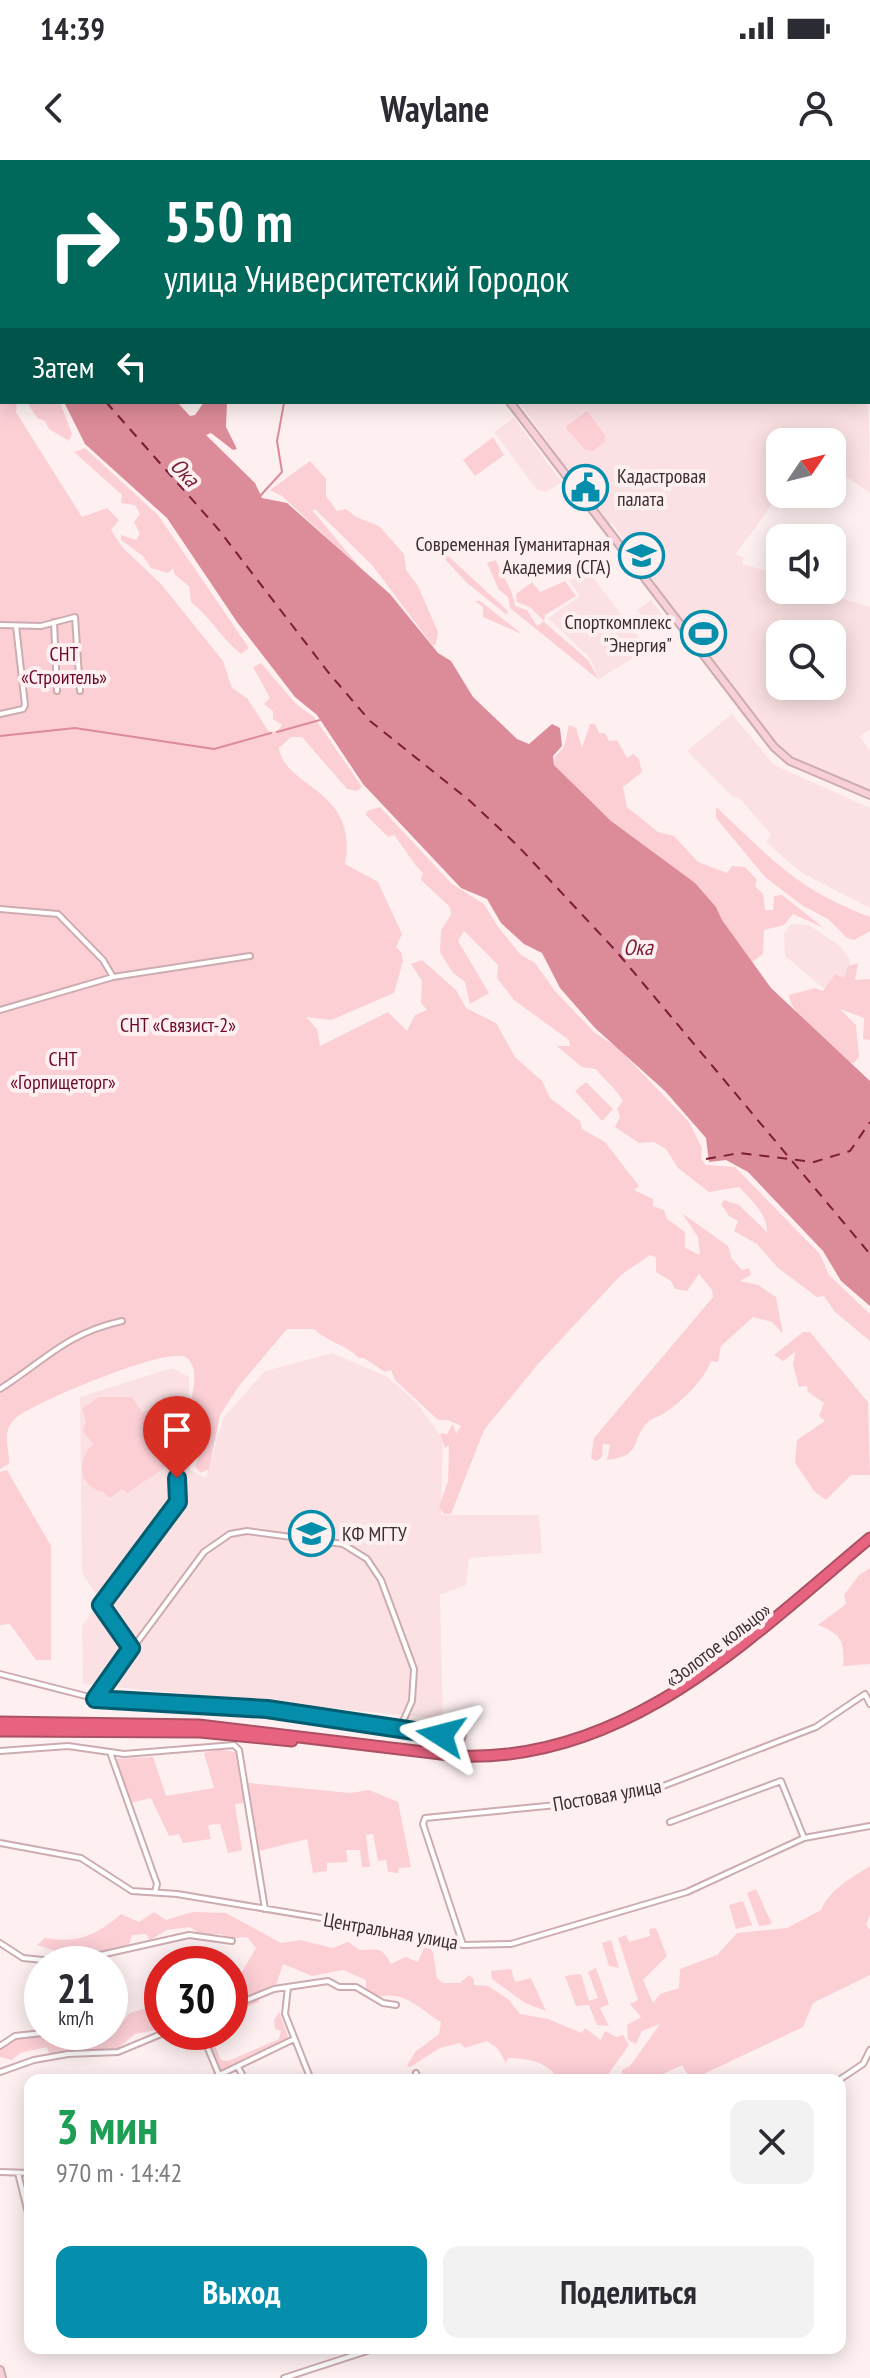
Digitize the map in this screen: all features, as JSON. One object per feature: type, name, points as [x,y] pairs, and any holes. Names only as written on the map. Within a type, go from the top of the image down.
[{"type":"highway","name":"«Золотое кольцо»","points":[[0,1722],[199,1725],[410,1752],[470,1757],[516,1752],[591,1735],[633,1718],[707,1673],[870,1538]]},
{"type":"highway","name":"«Золотое кольцо»","points":[[0,1731],[200,1732],[459,1762],[549,1752],[610,1734],[684,1696],[870,1546]]},
{"type":"main road","points":[[512,404],[776,749],[790,761],[870,795]]},
{"type":"main road","points":[[0,2370],[2,2378]]},
{"type":"street","points":[[0,625],[54,622],[75,617],[80,691]]},
{"type":"street","points":[[54,622],[57,691]]},
{"type":"street","points":[[0,714],[23,709],[25,705],[16,626]]},
{"type":"street","points":[[0,909],[42,910],[58,914],[103,960],[113,977]]},
{"type":"street","points":[[0,1010],[113,977],[250,956]]},
{"type":"street","points":[[0,1389],[63,1342],[90,1328],[122,1321]]},
{"type":"street","points":[[131,1648],[101,1605],[178,1502],[177,1478]]},
{"type":"street","points":[[95,1699],[204,1552],[230,1534],[247,1531],[343,1544],[367,1559],[410,1649],[414,1669],[412,1701],[400,1728]]},
{"type":"street","points":[[0,1674],[95,1699],[267,1709],[400,1728],[458,1741],[465,1734],[456,1724],[441,1735]]},
{"type":"street","name":"Постовая улица","points":[[463,1945],[428,1838],[425,1818],[557,1805],[658,1788],[816,1727],[865,1694],[870,1704]]},
{"type":"street","points":[[448,1729],[449,1737]]},
{"type":"street","points":[[0,1751],[68,1746],[111,1755],[234,1745],[239,1750],[265,1909]]},
{"type":"street","points":[[111,1755],[157,1884],[155,1892]]},
{"type":"street","points":[[670,1822],[781,1781],[804,1838]]},
{"type":"street","name":"Центральная улица","points":[[0,1843],[81,1858],[132,1891],[265,1909],[423,1935],[463,1945],[511,1944],[687,1892],[793,1846],[804,1838],[870,1826]]},
{"type":"street","points":[[0,1943],[23,1958],[38,1961],[87,1958],[189,1935],[232,1941]]},
{"type":"street","points":[[248,2001],[288,1987],[328,1981],[339,1987],[356,1987],[383,2003],[396,2005]]},
{"type":"street","points":[[288,1987],[285,2014],[309,2074]]},
{"type":"street","points":[[0,2046],[15,2036],[24,2035]]},
{"type":"street","points":[[221,2074],[294,2039]]},
{"type":"street","points":[[0,2072],[34,2060],[68,2054],[118,2052],[144,2041]]},
{"type":"street","points":[[209,2050],[219,2074]]},
{"type":"street","points":[[846,2075],[863,2064],[870,2050]]},
{"type":"street","points":[[238,2067],[242,2074]]},
{"type":"street","points":[[0,2172],[24,2173]]},
{"type":"street","points":[[18,2173],[24,2197]]},
{"type":"street","points":[[284,2378],[358,2354]]},
{"type":"shaded area","points":[[520,404],[869,404],[870,493],[846,477],[846,428],[766,428],[766,508],[769,508],[736,554],[744,558],[742,564],[766,571],[766,604],[846,604],[846,600],[870,607],[870,729],[860,737],[870,751],[870,792],[783,753],[621,544],[624,540],[612,523],[607,526]]},
{"type":"shaded area","points":[[514,418],[562,482],[546,492],[537,490],[494,432]]},
{"type":"shaded area","points":[[587,570],[640,639],[635,644],[641,653],[599,679],[589,657],[548,618],[580,596],[569,581]]},
{"type":"shaded area","points":[[651,600],[667,621],[653,631],[637,610]]},
{"type":"shaded area","points":[[732,714],[774,765],[870,808],[870,908],[802,873],[766,842],[771,834],[738,797],[733,797],[687,751]]},
{"type":"shaded area","points":[[791,924],[809,925],[841,947],[850,960],[849,976],[830,988],[823,988],[785,956],[784,933]]},
{"type":"shaded area","name":"КФ МГТУ","points":[[332,1353],[388,1377],[417,1403],[443,1439],[441,1515],[539,1515],[542,1553],[469,1558],[466,1585],[440,1595],[443,1719],[83,1684],[82,1626],[101,1601],[82,1573],[80,1397],[172,1368],[189,1377],[190,1470],[206,1478],[224,1417],[265,1371]]},
{"type":"green space","points":[[0,404],[17,404],[16,412],[82,517],[107,508],[119,520],[111,530],[123,548],[161,584],[223,661],[232,688],[247,698],[269,732],[277,731],[282,725],[273,719],[273,711],[264,704],[270,698],[253,667],[261,663],[296,704],[314,717],[362,787],[357,791],[347,789],[302,737],[291,737],[279,748],[284,762],[294,773],[332,805],[341,820],[346,839],[345,864],[378,882],[402,934],[396,947],[403,961],[394,993],[331,1020],[306,1017],[317,1029],[320,1046],[388,1012],[407,1031],[415,1015],[427,1010],[421,1003],[422,981],[411,964],[422,960],[456,990],[466,1008],[496,1023],[515,1057],[542,1081],[550,1098],[580,1121],[582,1129],[605,1142],[639,1186],[634,1190],[653,1199],[653,1206],[664,1210],[667,1219],[685,1232],[685,1248],[700,1255],[698,1237],[682,1213],[728,1246],[732,1259],[742,1270],[749,1268],[751,1275],[740,1281],[758,1285],[776,1297],[783,1334],[772,1322],[753,1317],[721,1346],[718,1362],[711,1361],[692,1390],[643,1427],[632,1450],[619,1458],[607,1460],[610,1445],[603,1444],[602,1457],[596,1461],[591,1458],[594,1438],[713,1297],[712,1290],[699,1274],[687,1291],[675,1289],[671,1281],[656,1272],[656,1257],[650,1255],[621,1275],[538,1364],[484,1430],[451,1514],[444,1514],[439,1507],[448,1481],[449,1445],[445,1448],[440,1433],[447,1434],[453,1424],[456,1434],[461,1426],[448,1420],[438,1420],[395,1380],[391,1370],[385,1372],[314,1329],[287,1329],[239,1386],[220,1415],[209,1469],[200,1473],[195,1466],[198,1459],[189,1417],[194,1387],[192,1364],[187,1358],[176,1356],[156,1359],[102,1377],[16,1418],[8,1429],[9,1464],[0,1469]]},
{"type":"green space","points":[[28,404],[61,404],[72,434],[69,441],[49,429],[45,421],[37,418]]},
{"type":"green space","points":[[587,411],[605,435],[605,442],[592,451],[584,449],[565,427]]},
{"type":"green space","points":[[493,437],[504,455],[475,476],[463,460]]},
{"type":"green space","points":[[85,448],[158,515],[249,648],[241,654],[228,642],[191,602],[189,586],[175,575],[173,568],[168,573],[151,568],[143,556],[121,540],[121,535],[136,540],[140,534],[134,522],[140,514],[135,505],[121,503],[122,495],[74,452]]},
{"type":"green space","points":[[310,461],[326,479],[326,496],[337,511],[346,509],[356,517],[379,526],[404,554],[406,570],[418,586],[438,632],[436,644],[433,646],[372,565],[316,510],[312,510],[363,571],[282,496],[270,490]]},
{"type":"green space","points":[[440,554],[448,556],[508,611],[507,615],[467,583]]},
{"type":"green space","points":[[496,560],[515,606],[527,610],[537,626],[544,621],[530,607],[517,602],[516,594],[532,582],[540,592],[565,581],[576,596],[545,615],[544,622],[588,660],[599,680],[510,608],[508,597],[499,590],[487,563]]},
{"type":"green space","points":[[475,601],[480,601],[522,634],[483,617],[483,607]]},
{"type":"green space","points":[[590,724],[595,724],[599,733],[605,733],[609,741],[617,740],[627,758],[633,754],[639,759],[642,772],[623,787],[627,807],[658,832],[674,836],[698,862],[727,873],[732,866],[745,867],[757,880],[755,886],[763,894],[765,910],[773,910],[774,896],[782,895],[824,928],[793,914],[784,925],[764,930],[763,954],[752,962],[716,907],[611,821],[554,765],[555,757],[564,747],[569,725],[576,728],[582,748]]},
{"type":"green space","points":[[380,807],[452,884],[484,904],[521,955],[535,963],[555,991],[594,1032],[618,1048],[689,1122],[702,1148],[701,1159],[706,1165],[735,1167],[820,1254],[829,1275],[870,1314],[870,1341],[835,1312],[824,1296],[817,1297],[778,1268],[757,1244],[734,1231],[738,1221],[729,1216],[721,1204],[724,1200],[739,1205],[767,1232],[761,1213],[739,1187],[709,1192],[678,1168],[666,1149],[654,1142],[639,1143],[615,1127],[620,1117],[617,1109],[623,1101],[617,1092],[596,1069],[582,1067],[557,1046],[570,1046],[569,1040],[514,1000],[497,978],[498,965],[464,931],[458,941],[489,993],[470,1004],[465,982],[453,973],[440,952],[441,930],[451,915],[450,907],[421,880],[423,873],[394,835],[388,837],[366,815],[367,811]]},
{"type":"green space","points":[[716,807],[804,884],[870,917],[870,931],[854,940],[847,938],[828,919],[803,906],[765,877],[716,818]]},
{"type":"green space","points":[[858,963],[855,980],[870,979],[870,1040],[863,1039],[864,1018],[840,1009],[856,1025],[859,1057],[854,1063],[848,1062],[804,1021],[796,1012],[789,995],[815,988],[823,991],[835,974],[844,978],[848,966]]},
{"type":"green space","points":[[586,1082],[613,1109],[602,1121],[575,1091]]},
{"type":"green space","points":[[803,1332],[810,1332],[868,1402],[870,1475],[851,1475],[826,1500],[815,1492],[795,1463],[797,1440],[825,1421],[819,1416],[824,1403],[808,1392],[807,1386],[799,1387],[793,1365],[795,1352],[783,1361],[774,1355]]},
{"type":"green space","points":[[99,1397],[132,1397],[142,1412],[164,1414],[179,1430],[178,1443],[170,1457],[173,1462],[127,1493],[123,1489],[109,1498],[87,1482],[82,1471],[83,1460],[93,1444],[83,1431],[86,1422],[82,1409]]},
{"type":"green space","points":[[7,1470],[51,1546],[51,1660],[36,1660],[10,1624],[0,1625],[0,1472]]},
{"type":"green space","points":[[870,1568],[870,1664],[843,1666],[842,1644],[837,1635],[818,1625],[846,1604],[844,1595],[859,1575]]},
{"type":"green space","points":[[218,1749],[235,1752],[244,1803],[235,1804],[242,1850],[228,1853],[220,1824],[208,1825],[211,1839],[183,1843],[179,1834],[169,1836],[151,1798],[130,1803],[114,1759],[153,1757],[166,1796],[214,1788],[204,1753]]},
{"type":"green space","points":[[248,1783],[350,1793],[369,1790],[398,1802],[411,1867],[399,1868],[398,1873],[388,1872],[386,1860],[378,1861],[373,1834],[366,1835],[370,1867],[362,1867],[360,1850],[346,1850],[348,1862],[327,1863],[327,1871],[313,1873],[307,1839],[259,1851],[246,1787]]},
{"type":"green space","points":[[870,1866],[870,1916],[866,1925],[870,1930],[870,1975],[813,2003],[803,2027],[704,2074],[687,2074],[682,2065],[663,2074],[622,2074],[622,2070],[630,2066],[660,2024],[642,2031],[636,2044],[628,2040],[627,2025],[641,2017],[630,2004],[638,2000],[618,1938],[626,1935],[629,1942],[650,1936],[649,1929],[656,1928],[667,1956],[643,1980],[653,2003],[660,1994],[679,1988],[680,1969],[717,1955],[737,1933],[787,1928],[821,1910],[835,1890]]},
{"type":"green space","points":[[756,1889],[772,1924],[759,1926],[747,1893]]},
{"type":"green space","points":[[743,1901],[752,1925],[736,1929],[729,1905]]},
{"type":"green space","points":[[154,1912],[166,1920],[192,1912],[226,1913],[281,1943],[300,1940],[333,1948],[348,1942],[360,1950],[381,1951],[391,1964],[405,1957],[418,1962],[426,1943],[433,1952],[437,1978],[443,1983],[460,1983],[469,1975],[474,1979],[474,1985],[488,1986],[508,1999],[520,2014],[548,2019],[582,2033],[585,2028],[601,2040],[605,2031],[616,2037],[623,2035],[629,2045],[608,2074],[554,2074],[537,2062],[508,2058],[506,2063],[498,2049],[487,2041],[465,2048],[460,2043],[440,2048],[410,2067],[407,2066],[415,2052],[439,2034],[441,2022],[404,1998],[378,1997],[366,1990],[366,1980],[343,1970],[312,1976],[283,1964],[276,1985],[260,1991],[259,2002],[248,2006],[248,1962],[256,1948],[247,1937],[227,1939],[222,1934],[200,1934],[190,1927],[167,1930],[150,1940],[146,1934],[132,1935],[129,1945],[124,1946],[37,1945],[45,1938],[67,1940],[86,1936],[121,1914],[139,1922]]},
{"type":"green space","points":[[611,1940],[619,1968],[609,1966],[602,1943]]},
{"type":"green space","points":[[596,1968],[609,2004],[600,2008],[609,2026],[597,2025],[589,2005],[576,2006],[565,1976],[581,1974],[589,2001],[598,1998],[588,1972]]},
{"type":"green space","points":[[511,1969],[515,1982],[531,1978],[546,2011],[525,2003],[492,1979],[491,1971]]},
{"type":"green space","points":[[144,2009],[144,2032],[128,2040],[128,2015]]},
{"type":"green space","points":[[279,2012],[289,2039],[220,2073],[210,2050],[217,2050],[221,2060],[228,2061],[279,2039],[281,2031],[275,2029],[274,2020]]},
{"type":"green space","points":[[24,2036],[24,2050],[34,2050],[20,2053],[12,2060],[0,2057],[0,2048]]},
{"type":"green space","points":[[48,2050],[95,2050],[49,2054]]},
{"type":"water","name":"Ока","points":[[65,404],[179,404],[190,416],[195,415],[203,404],[227,404],[226,427],[237,449],[233,450],[211,433],[206,435],[255,483],[262,498],[287,503],[390,594],[438,653],[451,661],[473,697],[517,739],[529,744],[552,724],[560,728],[562,746],[553,756],[554,765],[611,821],[695,883],[716,907],[771,988],[870,1081],[870,1306],[841,1281],[823,1251],[748,1172],[726,1160],[709,1162],[706,1138],[665,1091],[595,1028],[560,988],[542,953],[524,944],[501,923],[487,899],[461,888],[363,784],[317,715],[295,697],[237,622],[167,518],[85,444]]},
{"type":"waterway","points":[[260,496],[282,472],[277,441],[284,404]]},
{"type":"waterway","points":[[277,732],[320,720]]},
{"type":"waterway","points":[[0,736],[75,728],[214,749],[271,733]]},
{"type":"ferry route","points":[[108,404],[219,530],[328,672],[370,721],[470,801],[518,846],[616,951],[870,1254]]},
{"type":"ferry route","points":[[706,1159],[740,1153],[814,1162],[850,1151],[870,1122]]},
{"type":"place","name":"Кадастровая палата","points":[[586,487]]},
{"type":"place","name":"Современная Гуманитарная Академия (СГА)","points":[[641,555]]},
{"type":"place","name":"Спорткомплекс \"Энергия\"","points":[[703,633]]},
{"type":"place","name":"КФ МГТУ","points":[[311,1534]]},
{"type":"route","points":[[177,1478],[178,1502],[101,1605],[131,1648],[95,1699],[267,1709],[441,1735]]},
{"type":"park label","name":"СНТ «Строитель»","points":[[64,666]]},
{"type":"park label","name":"СНТ «Связист-2»","points":[[178,1025]]},
{"type":"park label","name":"СНТ «Горпищеторг»","points":[[63,1070]]}]
